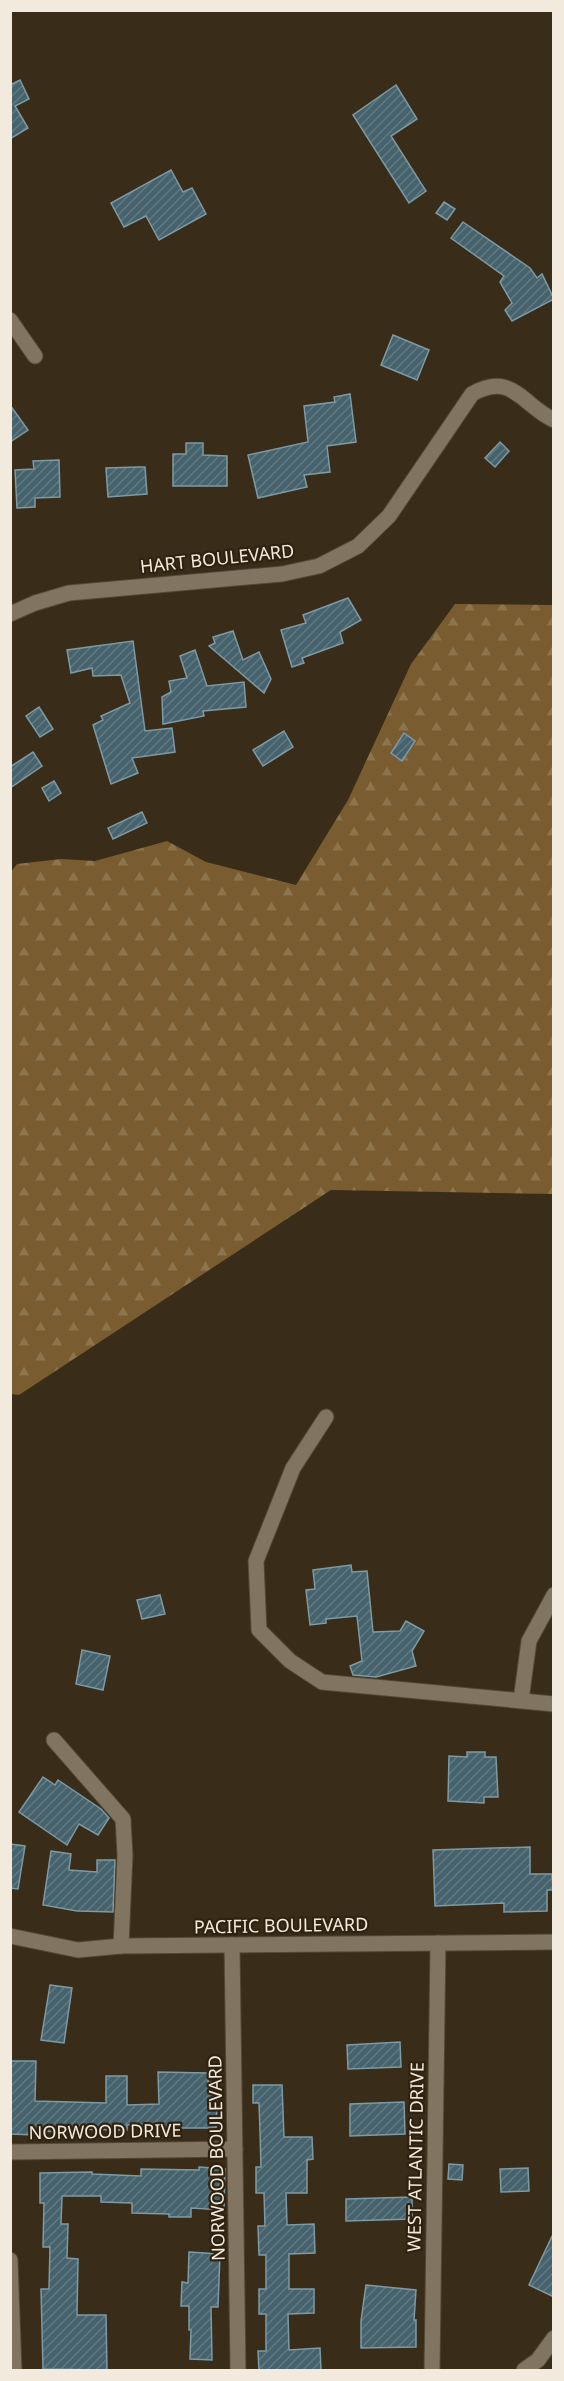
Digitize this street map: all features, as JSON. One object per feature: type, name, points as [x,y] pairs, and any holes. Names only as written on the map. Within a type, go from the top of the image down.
[{"type":"street","points":[[10,320],[35,356]]},
{"type":"street","name":"HART BOULEVARD","points":[[10,614],[69,592],[282,574],[319,566],[358,546],[389,516],[472,394],[495,386],[507,388],[554,420]]},
{"type":"street","points":[[326,1417],[293,1468],[256,1561],[259,1630],[290,1660],[322,1682],[554,1704]]},
{"type":"street","points":[[521,1700],[529,1641],[554,1595]]},
{"type":"street","points":[[54,1740],[123,1819],[125,1855],[121,1946]]},
{"type":"street","name":"PACIFIC BOULEVARD","points":[[10,1936],[78,1950],[121,1946],[554,1942]]},
{"type":"street","name":"WEST ATLANTIC DRIVE","points":[[432,2370],[438,1943]]},
{"type":"street","name":"NORWOOD BOULEVARD","points":[[232,1945],[238,2370]]},
{"type":"street","name":"NORWOOD DRIVE","points":[[10,2152],[235,2149]]},
{"type":"street","points":[[10,2260],[14,2370]]},
{"type":"street","points":[[524,2370],[538,2360],[554,2338]]},
{"type":"green space","points":[[455,604],[553,605],[553,1194],[331,1190],[19,1395],[11,1394],[11,872],[17,864],[61,859],[95,861],[167,841],[206,862],[296,885],[348,800],[411,664]]},
{"type":"building","points":[[20,80],[29,99],[15,106],[28,128],[10,139],[10,85]]},
{"type":"building","points":[[396,85],[417,119],[391,136],[426,191],[409,203],[353,115]]},
{"type":"building","points":[[171,170],[183,192],[192,188],[206,214],[159,240],[146,216],[124,227],[111,203]]},
{"type":"building","points":[[444,202],[455,209],[447,220],[436,213]]},
{"type":"building","points":[[463,222],[530,268],[537,278],[542,274],[554,299],[512,321],[505,310],[512,303],[500,282],[504,276],[451,238]]},
{"type":"building","points":[[393,335],[429,350],[417,380],[381,365]]},
{"type":"building","points":[[350,394],[356,442],[327,446],[330,472],[304,475],[307,487],[258,498],[248,455],[308,442],[304,406],[335,402],[334,397]]},
{"type":"building","points":[[10,405],[28,430],[10,442]]},
{"type":"building","points":[[500,442],[509,451],[495,467],[485,458]]},
{"type":"building","points":[[186,443],[203,443],[203,455],[227,456],[227,486],[173,486],[173,454],[186,454]]},
{"type":"building","points":[[59,460],[60,497],[35,498],[35,507],[17,508],[15,470],[34,469],[33,461]]},
{"type":"building","points":[[145,467],[147,494],[108,497],[106,468]]},
{"type":"building","points":[[348,598],[361,620],[340,632],[343,643],[302,658],[304,663],[292,667],[281,630],[306,623],[303,615]]},
{"type":"building","points":[[233,631],[243,660],[259,652],[271,679],[264,693],[209,646],[215,643],[213,637]]},
{"type":"building","points":[[133,641],[145,731],[172,728],[175,752],[132,758],[138,773],[111,784],[93,725],[103,720],[101,716],[130,703],[121,675],[93,676],[92,668],[71,673],[67,650]]},
{"type":"building","points":[[195,650],[207,686],[244,682],[246,707],[203,711],[204,716],[163,724],[162,697],[171,692],[169,681],[187,678],[180,656]]},
{"type":"building","points":[[39,707],[53,729],[40,737],[26,716]]},
{"type":"building","points":[[284,731],[293,747],[263,766],[253,750]]},
{"type":"building","points":[[404,733],[415,741],[402,761],[391,753]]},
{"type":"building","points":[[33,752],[42,766],[10,788],[10,767]]},
{"type":"building","points":[[54,781],[61,793],[49,801],[42,788]]},
{"type":"building","points":[[142,812],[147,823],[113,839],[108,828]]},
{"type":"building","points":[[351,1565],[352,1572],[367,1571],[373,1632],[400,1631],[406,1621],[424,1631],[412,1651],[416,1666],[376,1677],[353,1675],[350,1666],[362,1661],[357,1616],[326,1619],[326,1623],[310,1625],[306,1590],[315,1589],[313,1570]]},
{"type":"building","points":[[160,1595],[165,1614],[142,1619],[137,1600]]},
{"type":"building","points":[[82,1650],[110,1656],[103,1690],[76,1684]]},
{"type":"building","points":[[467,1752],[485,1752],[485,1757],[496,1757],[498,1797],[484,1797],[484,1803],[448,1801],[449,1756],[467,1757]]},
{"type":"building","points":[[43,1777],[55,1785],[58,1780],[101,1809],[109,1818],[98,1835],[79,1824],[67,1845],[19,1812]]},
{"type":"building","points":[[10,1844],[25,1846],[18,1889],[10,1888]]},
{"type":"building","points":[[530,1847],[530,1874],[552,1874],[553,1890],[547,1890],[547,1911],[504,1912],[504,1903],[435,1906],[433,1850]]},
{"type":"building","points":[[51,1851],[71,1854],[69,1870],[97,1872],[97,1860],[115,1860],[113,1912],[77,1911],[43,1905]]},
{"type":"building","points":[[50,1985],[72,1988],[64,2043],[41,2040]]},
{"type":"building","points":[[400,2042],[401,2067],[348,2069],[347,2045]]},
{"type":"building","points":[[11,2061],[36,2061],[35,2101],[106,2103],[106,2076],[127,2076],[127,2105],[159,2104],[158,2072],[208,2073],[208,2082],[218,2082],[216,2128],[160,2128],[160,2123],[127,2125],[127,2130],[66,2129],[66,2132],[35,2131],[35,2135],[10,2134]]},
{"type":"building","points":[[253,2085],[282,2085],[284,2137],[312,2137],[313,2159],[307,2160],[307,2193],[286,2193],[287,2225],[314,2224],[315,2253],[289,2254],[289,2289],[314,2289],[314,2313],[288,2314],[289,2350],[320,2348],[321,2370],[259,2370],[258,2351],[266,2351],[266,2314],[259,2314],[259,2289],[266,2289],[266,2255],[259,2255],[258,2226],[265,2226],[264,2193],[256,2193],[256,2167],[261,2167],[260,2131],[259,2103],[253,2103]]},
{"type":"building","points":[[404,2102],[405,2134],[350,2136],[350,2104]]},
{"type":"building","points":[[449,2164],[463,2165],[462,2180],[448,2179]]},
{"type":"building","points":[[199,2167],[225,2169],[224,2210],[191,2208],[191,2217],[169,2217],[169,2214],[132,2213],[132,2203],[101,2202],[101,2196],[62,2196],[61,2224],[68,2224],[67,2258],[78,2259],[77,2315],[106,2315],[107,2370],[43,2369],[41,2289],[49,2289],[50,2247],[43,2247],[44,2203],[40,2203],[40,2173],[92,2172],[92,2174],[141,2176],[141,2169],[199,2170]]},
{"type":"building","points":[[528,2168],[529,2191],[501,2192],[500,2169]]},
{"type":"building","points":[[412,2197],[412,2219],[346,2221],[346,2199]]},
{"type":"building","points":[[554,2232],[554,2297],[529,2285]]},
{"type":"building","points":[[189,2252],[220,2254],[218,2307],[211,2307],[212,2360],[190,2359],[189,2306],[181,2306],[182,2282],[188,2283]]},
{"type":"building","points":[[366,2285],[416,2290],[414,2320],[416,2320],[416,2347],[361,2348],[361,2321]]}]
